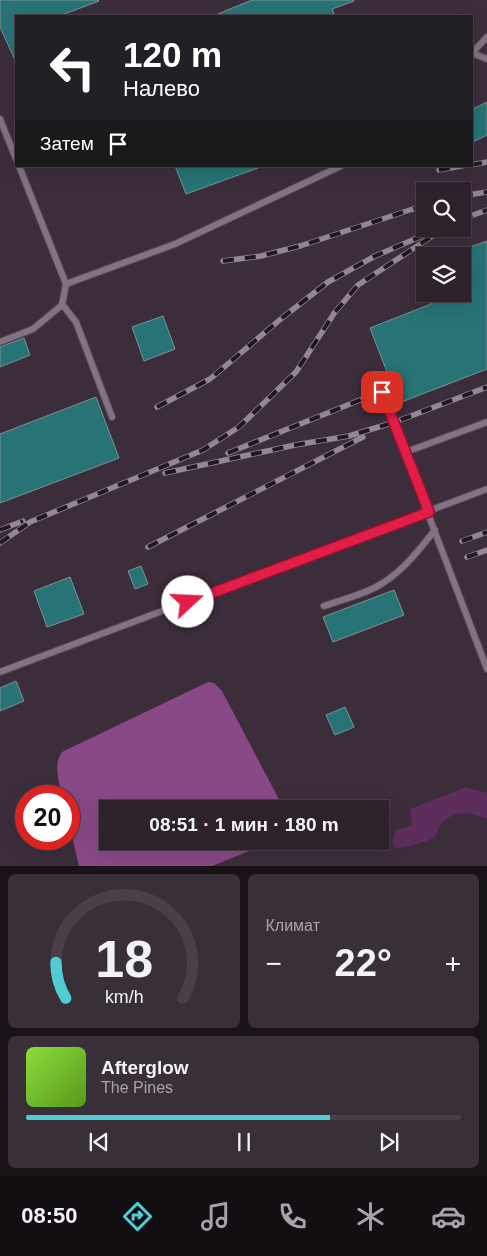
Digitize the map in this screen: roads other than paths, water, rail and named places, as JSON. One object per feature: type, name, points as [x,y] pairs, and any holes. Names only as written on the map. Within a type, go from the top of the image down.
[{"type":"lane","points":[[473,53],[487,37]]},
{"type":"lane","points":[[473,54],[487,59]]},
{"type":"lane","points":[[0,119],[15,157]]},
{"type":"lane","points":[[0,342],[33,329],[62,304],[66,284],[19,167]]},
{"type":"lane","points":[[66,284],[175,244],[339,167]]},
{"type":"lane","points":[[62,304],[76,322],[112,417]]},
{"type":"lane","points":[[382,392],[487,669]]},
{"type":"lane","points":[[406,452],[487,422]]},
{"type":"lane","points":[[0,672],[487,489]]},
{"type":"lane","points":[[324,606],[375,588],[387,580],[413,557],[435,530]]},
{"type":"railway","points":[[473,165],[487,162]]},
{"type":"railway","points":[[439,170],[456,167]]},
{"type":"railway","points":[[471,195],[487,192]]},
{"type":"railway","points":[[223,261],[261,256],[300,246],[416,208]]},
{"type":"railway","points":[[471,216],[487,210]]},
{"type":"railway","points":[[157,407],[210,379],[328,282],[375,256],[420,237]]},
{"type":"railway","points":[[0,543],[30,522],[203,450],[239,427],[296,372],[335,312],[358,285],[431,237]]},
{"type":"railway","points":[[165,473],[295,445],[349,436],[395,422],[487,387]]},
{"type":"railway","points":[[228,453],[390,388]]},
{"type":"railway","points":[[148,547],[363,437]]},
{"type":"railway","points":[[0,530],[23,521]]},
{"type":"railway","points":[[462,541],[487,532]]},
{"type":"railway","points":[[467,557],[487,550]]}]
